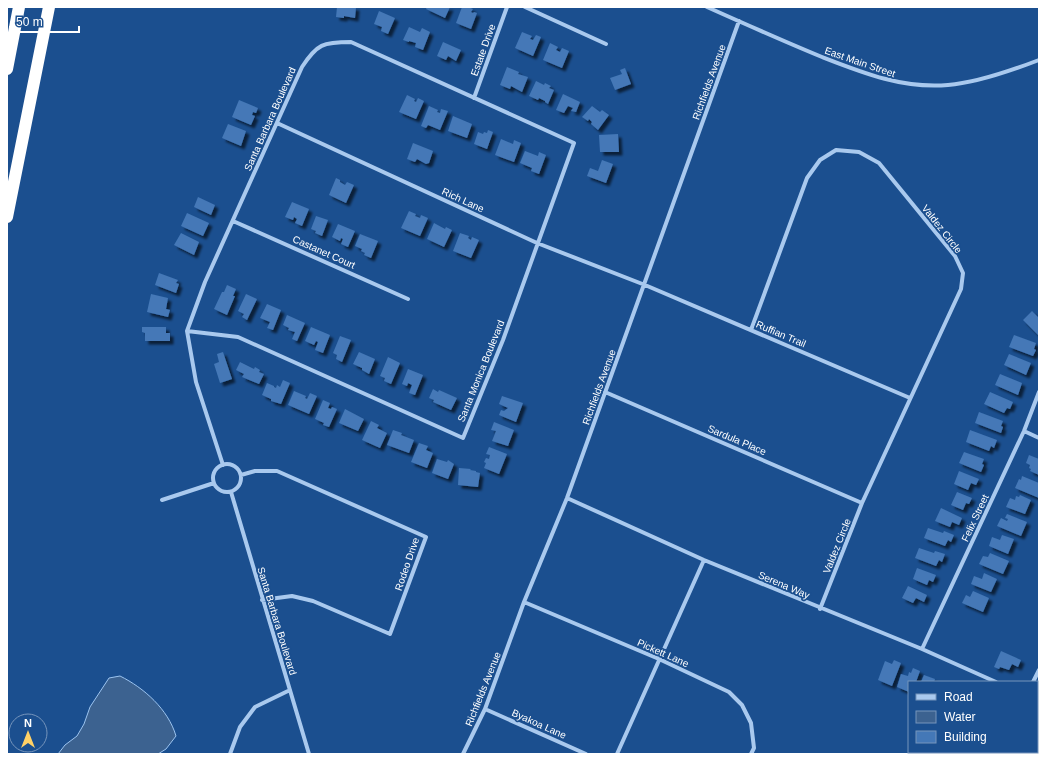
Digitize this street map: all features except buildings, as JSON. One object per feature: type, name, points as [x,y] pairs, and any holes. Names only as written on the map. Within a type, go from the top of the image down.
[{"type":"highway","points":[[7,69],[19,7]]},
{"type":"highway","points":[[7,217],[49,7]]},
{"type":"street","name":"Estate Drive","points":[[474,98],[507,7]]},
{"type":"street","points":[[525,7],[606,44]]},
{"type":"street","name":"East Main Street","points":[[707,7],[794,46],[854,70],[880,78],[913,85],[936,86],[959,84],[1039,60]]},
{"type":"street","name":"Richfields Avenue","points":[[463,754],[485,709],[524,602],[567,498],[739,21]]},
{"type":"street","name":"Santa Barbara Boulevard","points":[[187,331],[205,282],[302,67],[312,51],[330,42],[351,42],[574,143]]},
{"type":"street","name":"Rich Lane","points":[[277,123],[537,243],[645,285]]},
{"type":"street","name":"Santa Monica Boulevard","points":[[187,331],[238,337],[463,438],[503,340],[574,143]]},
{"type":"street","name":"Valdez Circle","points":[[751,330],[807,178],[820,160],[836,150],[859,152],[879,163],[954,256],[963,273],[961,289],[862,503],[820,609]]},
{"type":"street","name":"Castanet Court","points":[[233,221],[408,299]]},
{"type":"street","name":"Ruffian Trail","points":[[645,285],[910,398]]},
{"type":"street","points":[[187,331],[196,382],[223,464]]},
{"type":"street","name":"Sardula Place","points":[[605,392],[862,503]]},
{"type":"street","name":"Felix Street","points":[[922,650],[1024,431],[1039,392]]},
{"type":"street","points":[[1024,431],[1039,438]]},
{"type":"street","points":[[223,464],[236,467],[241,475],[238,487],[231,492],[219,490],[213,479],[217,468],[223,464]]},
{"type":"street","name":"Rodeo Drive","points":[[241,475],[255,471],[278,471],[426,537],[390,634],[313,601],[292,596],[262,600]]},
{"type":"street","points":[[162,500],[214,483]]},
{"type":"street","name":"Santa Barbara Boulevard","points":[[231,492],[309,754]]},
{"type":"street","name":"Serena Way","points":[[567,498],[704,560],[994,681]]},
{"type":"street","points":[[616,754],[704,560]]},
{"type":"street","name":"Pickett Lane","points":[[524,602],[729,692],[742,704],[751,723],[754,748],[751,754]]},
{"type":"street","points":[[1034,681],[1039,670]]},
{"type":"street","points":[[230,754],[240,727],[255,707],[290,690]]},
{"type":"street","name":"Byakoa Lane","points":[[485,709],[586,754]]},
{"type":"water","points":[[120,676],[146,693],[161,708],[167,717],[176,736],[166,749],[158,754],[58,754],[65,745],[77,736],[84,724],[90,707],[109,678]]}]
